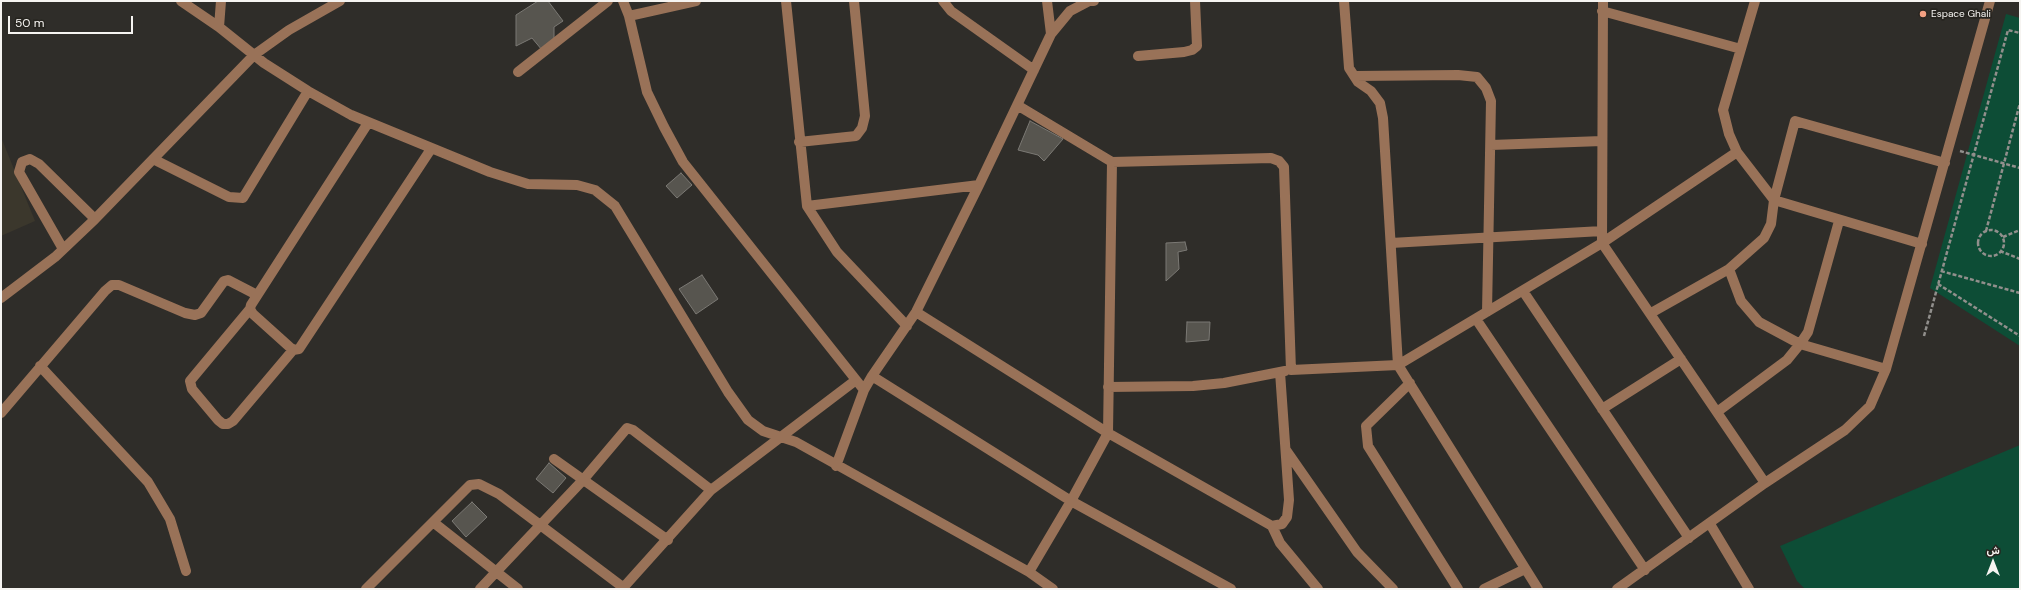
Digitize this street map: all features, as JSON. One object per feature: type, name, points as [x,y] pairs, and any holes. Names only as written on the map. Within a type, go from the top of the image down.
[{"type":"street","points":[[181,1],[219,27],[254,55],[308,92],[368,122],[490,172],[528,184],[577,185],[596,190],[615,206],[728,392],[748,420],[763,430],[796,442],[836,466],[1028,572],[1054,589]]},
{"type":"street","points":[[219,27],[221,1]]},
{"type":"street","points":[[1,298],[63,249],[95,219],[254,55],[289,30],[340,1]]},
{"type":"street","points":[[518,72],[608,1]]},
{"type":"street","points":[[623,1],[629,16],[647,92],[664,128],[683,162],[864,390]]},
{"type":"street","points":[[629,16],[696,1]]},
{"type":"street","points":[[786,1],[806,206],[837,252],[907,326]]},
{"type":"street","points":[[799,142],[856,136],[862,128],[865,116],[854,1]]},
{"type":"street","points":[[943,1],[951,11],[1034,70]]},
{"type":"street","points":[[1047,1],[1051,34]]},
{"type":"street","points":[[836,466],[864,390],[916,312],[1051,34],[1070,11],[1094,1]]},
{"type":"street","points":[[1138,56],[1184,52],[1192,50],[1197,46],[1195,1]]},
{"type":"street","points":[[1344,1],[1349,68],[1380,103],[1383,118],[1398,365],[1538,589]]},
{"type":"street","points":[[1755,1],[1723,110],[1729,134],[1737,152],[1774,200],[1839,221],[1922,244]]},
{"type":"street","points":[[1617,589],[1710,524],[1765,483],[1845,430],[1870,406],[1886,369],[1990,1]]},
{"type":"street","points":[[1741,49],[1602,6],[1602,243],[1651,313],[1765,483]]},
{"type":"street","points":[[1355,76],[1458,75],[1477,77],[1486,88],[1492,102],[1487,312]]},
{"type":"street","points":[[153,158],[229,197],[243,198],[308,92]]},
{"type":"street","points":[[1017,105],[1112,162],[1271,158],[1279,161],[1284,167],[1291,370]]},
{"type":"street","points":[[1651,313],[1729,269],[1764,238],[1771,224],[1774,200],[1796,121],[1945,163]]},
{"type":"street","points":[[368,122],[257,294],[250,309],[190,381],[192,389],[223,424],[228,424],[233,420],[293,350],[298,349],[431,148]]},
{"type":"street","points":[[1490,145],[1602,141]]},
{"type":"street","points":[[1108,387],[1193,386],[1224,383],[1291,370],[1398,365],[1602,243],[1737,152]]},
{"type":"street","points":[[63,249],[19,172],[22,162],[30,159],[39,164],[95,219]]},
{"type":"street","points":[[1028,572],[1071,501],[1108,433],[1112,162]]},
{"type":"street","points":[[806,206],[979,185]]},
{"type":"street","points":[[1717,412],[1787,360],[1808,332],[1839,221]]},
{"type":"street","points":[[1391,243],[1602,231]]},
{"type":"street","points":[[1729,269],[1741,301],[1759,322],[1800,344],[1886,369]]},
{"type":"street","points":[[1,413],[104,291],[112,285],[118,284],[185,313],[195,315],[201,313],[224,282],[228,280],[257,294]]},
{"type":"street","points":[[1522,291],[1690,538]]},
{"type":"street","points":[[250,309],[253,314],[293,350]]},
{"type":"street","points":[[916,312],[1108,433],[1272,526],[1280,543],[1318,589]]},
{"type":"street","points":[[1476,319],[1645,570]]},
{"type":"street","points":[[1602,409],[1681,359]]},
{"type":"street","points":[[40,366],[148,482],[170,519],[186,571]]},
{"type":"street","points":[[1272,526],[1282,524],[1287,517],[1289,500],[1280,372]]},
{"type":"street","points":[[872,376],[1071,501],[1231,589]]},
{"type":"street","points":[[366,589],[470,485],[479,484],[499,494],[623,588],[668,540],[711,490],[856,380]]},
{"type":"street","points":[[1410,383],[1366,426],[1368,446],[1458,589]]},
{"type":"street","points":[[480,589],[583,480],[627,428],[633,430],[711,490]]},
{"type":"street","points":[[1285,449],[1357,552],[1393,589]]},
{"type":"street","points":[[554,459],[668,540]]},
{"type":"street","points":[[433,522],[518,589]]},
{"type":"street","points":[[1710,524],[1748,589]]},
{"type":"street","points":[[1484,589],[1525,569]]},
{"type":"path","points":[[1924,336],[2008,30],[2020,33]]},
{"type":"path","points":[[1986,230],[1994,230],[2002,237],[2004,246],[2000,251],[1990,256],[1979,248],[1979,239],[1986,230],[2005,164],[2020,103]]},
{"type":"path","points":[[1949,148],[2020,168]]},
{"type":"path","points":[[2002,237],[2020,230]]},
{"type":"path","points":[[2000,251],[2020,259]]},
{"type":"path","points":[[1941,271],[2020,293]]},
{"type":"path","points":[[1938,284],[2020,336]]},
{"type":"shaded area","points":[[1,137],[35,221],[1,236]]},
{"type":"green space","points":[[2006,14],[2020,18],[2020,346],[1930,288]]},
{"type":"green space","points":[[2020,445],[2020,589],[1805,589],[1797,581],[1780,546]]},
{"type":"building","points":[[538,1],[548,1],[563,21],[554,27],[554,39],[542,50],[532,38],[516,46],[516,15]]},
{"type":"building","points":[[1030,121],[1063,139],[1044,161],[1038,155],[1018,150]]},
{"type":"building","points":[[681,173],[692,185],[677,198],[666,186]]},
{"type":"building","points":[[1185,242],[1187,250],[1178,252],[1179,269],[1166,281],[1166,243]]},
{"type":"building","points":[[702,275],[718,299],[696,314],[679,289]]},
{"type":"building","points":[[1187,322],[1210,322],[1209,340],[1186,342]]},
{"type":"building","points":[[549,463],[566,478],[553,493],[536,479]]},
{"type":"building","points":[[472,502],[487,517],[466,537],[452,521]]},
{"type":"place","name":"Espace Ghali","points":[[1923,14]]}]
